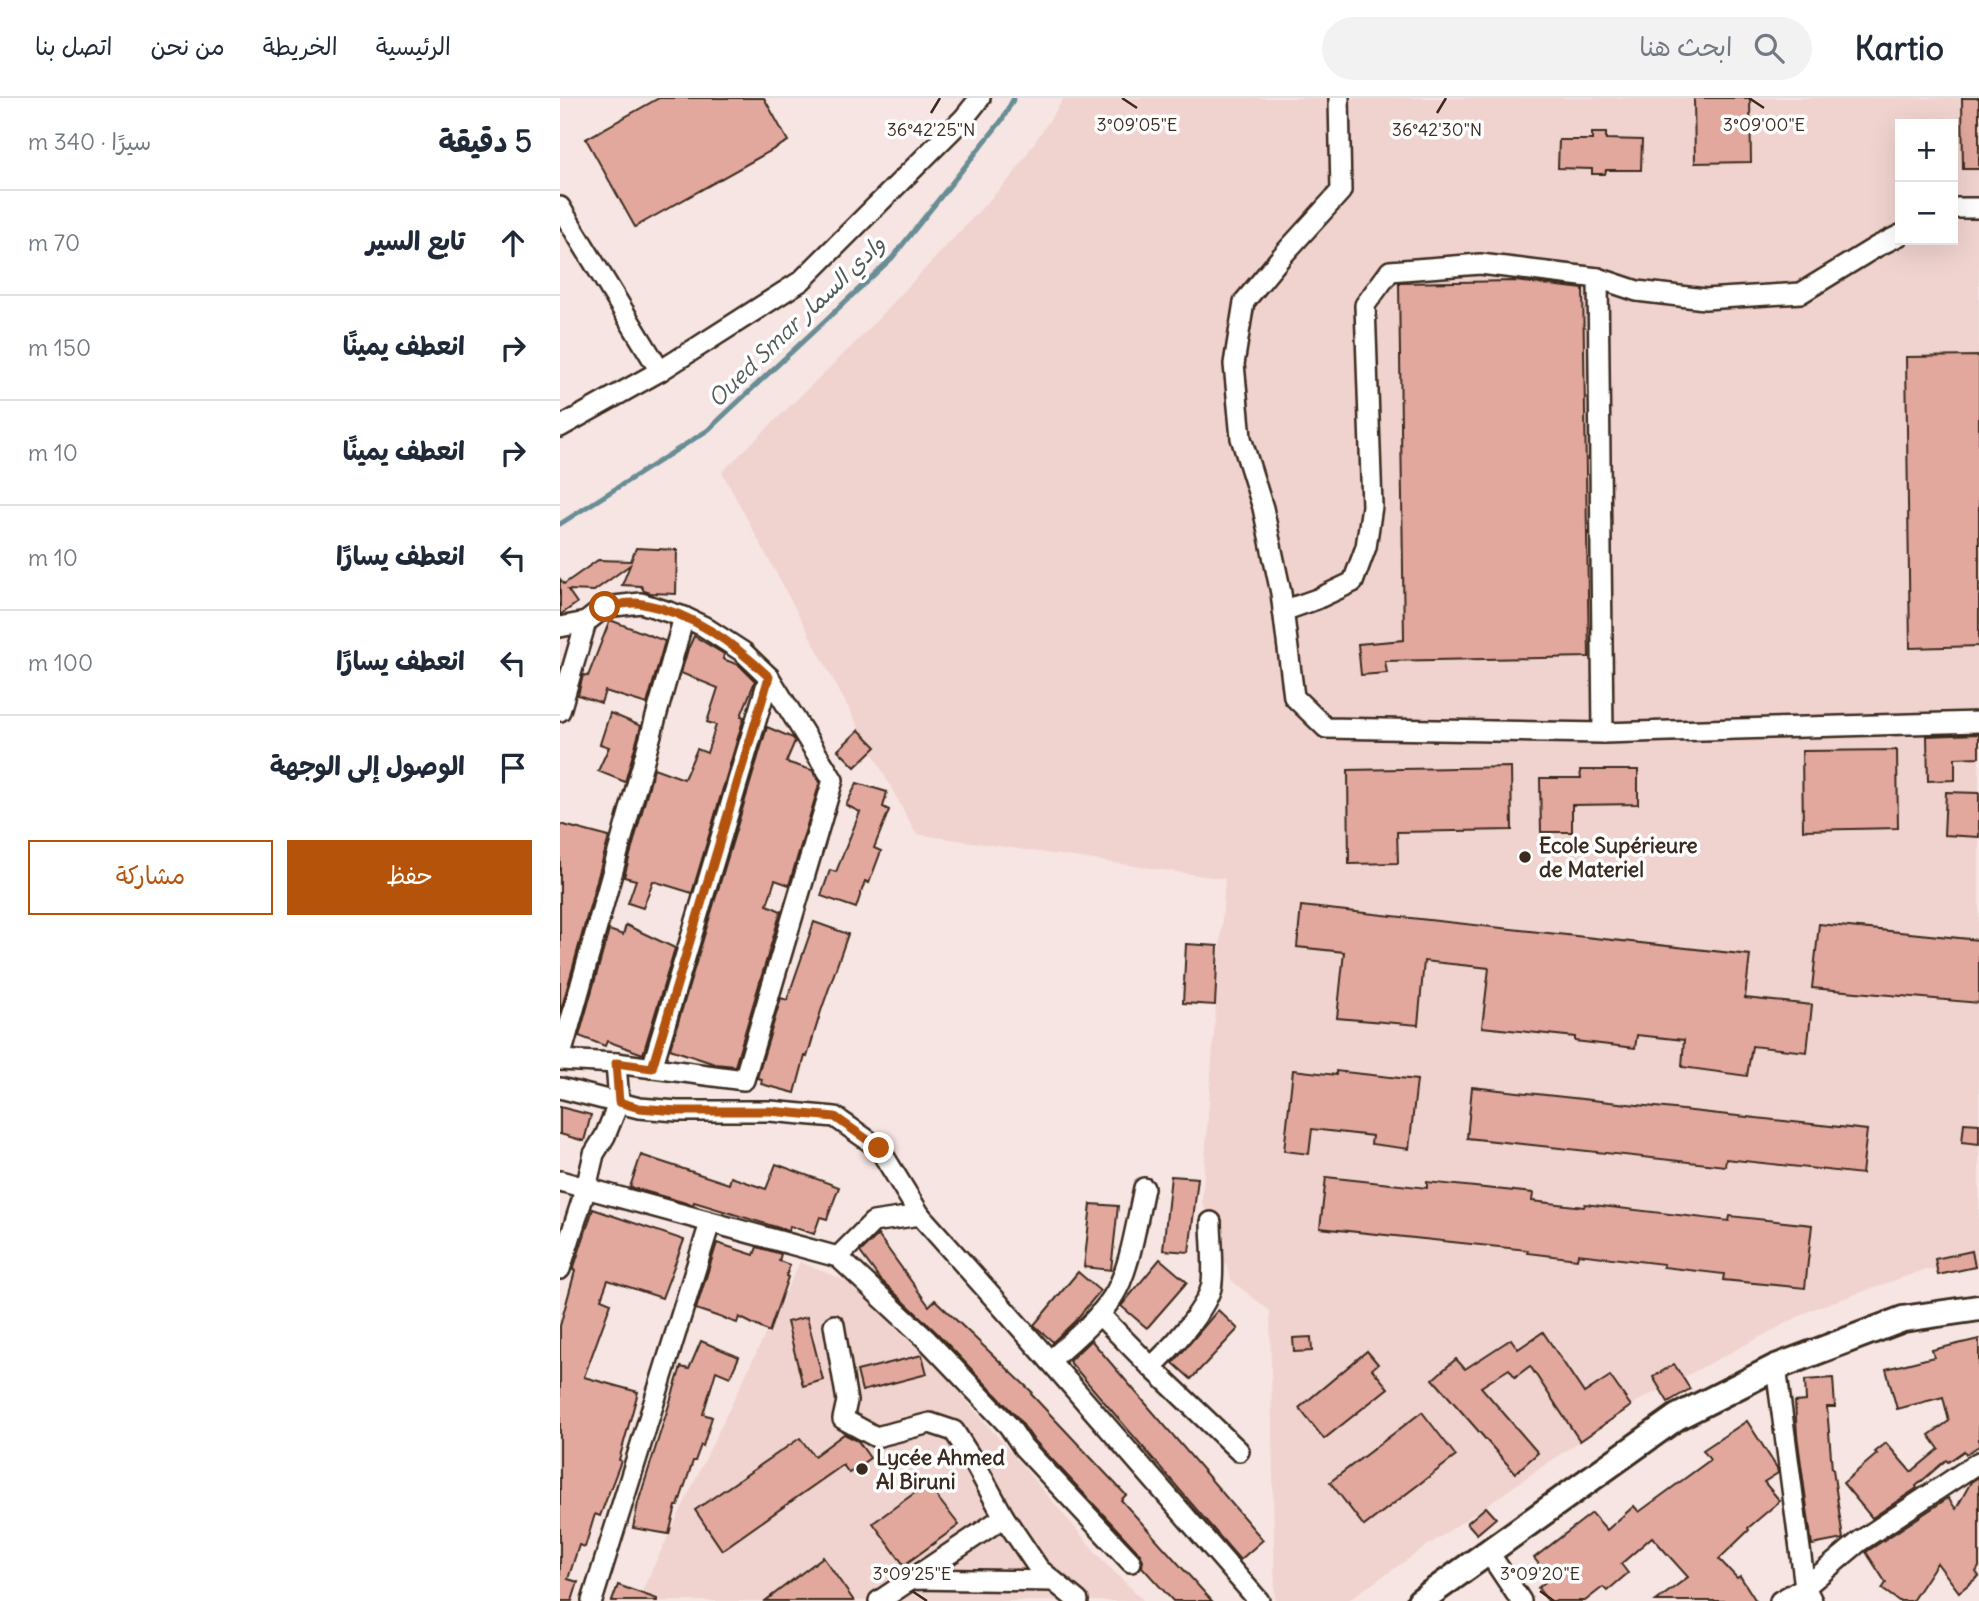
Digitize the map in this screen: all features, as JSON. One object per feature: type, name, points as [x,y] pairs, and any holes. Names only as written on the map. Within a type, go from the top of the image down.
[{"type":"main road","points":[[1420,1601],[1677,1417],[1776,1367],[1903,1319],[1979,1308]]},
{"type":"street","points":[[560,427],[660,372],[801,281],[964,118],[980,98]]},
{"type":"street","points":[[1339,98],[1341,191],[1244,302],[1234,364],[1241,438],[1263,508],[1283,611],[1293,697],[1326,728],[1603,733],[1979,722]]},
{"type":"street","points":[[560,207],[660,372]]},
{"type":"street","points":[[1958,208],[1979,208]]},
{"type":"street","points":[[1283,611],[1353,582],[1366,547],[1372,506],[1365,305],[1390,271],[1480,264],[1598,278],[1637,290],[1705,299],[1801,293],[1895,237]]},
{"type":"street","points":[[1598,278],[1603,733]]},
{"type":"street","points":[[560,627],[586,622],[605,607],[641,603],[684,617],[703,625],[743,652],[769,677],[832,780],[744,1080],[616,1063],[560,1059],[684,617]]},
{"type":"street","points":[[560,711],[586,622]]},
{"type":"street","points":[[652,1068],[769,677]]},
{"type":"street","points":[[560,1269],[594,1154],[605,1136],[619,1102],[616,1063]]},
{"type":"street","points":[[560,1088],[639,1108],[677,1111],[770,1111],[835,1117],[879,1148],[920,1215],[1259,1601]]},
{"type":"street","points":[[560,1181],[838,1257],[927,1340],[1009,1426],[1023,1447],[1131,1562]]},
{"type":"street","points":[[1050,1361],[1114,1296],[1125,1271],[1144,1188]]},
{"type":"street","points":[[838,1257],[873,1222],[920,1215]]},
{"type":"street","points":[[1151,1367],[1202,1309],[1212,1286],[1211,1222]]},
{"type":"street","points":[[592,1601],[710,1223]]},
{"type":"street","points":[[1099,1314],[1238,1451]]},
{"type":"street","points":[[834,1325],[847,1401],[843,1419],[876,1437],[930,1423],[954,1431],[1004,1517],[1039,1569],[1078,1601]]},
{"type":"street","points":[[1776,1367],[1806,1596]]},
{"type":"street","points":[[1780,1601],[1806,1596],[1860,1541],[1979,1462]]},
{"type":"street","points":[[879,1601],[1004,1517]]},
{"type":"street","points":[[1489,1553],[1521,1601]]},
{"type":"street","points":[[912,1579],[1052,1581]]},
{"type":"shaded area","name":"Ecole Supérieure de Materiel","points":[[1064,98],[1979,98],[1979,1269],[1924,1270],[1813,1309],[1638,1401],[1347,1601],[1275,1601],[1270,1311],[1232,1281],[1202,1201],[1225,879],[916,834],[722,472],[859,339],[1013,175]]},
{"type":"shaded area","name":"Lycée Ahmed Al Biruni","points":[[800,1262],[844,1280],[914,1339],[1106,1564],[1144,1601],[637,1601]]},
{"type":"building","points":[[659,98],[764,98],[788,141],[635,227],[586,139]]},
{"type":"building","points":[[1694,98],[1750,98],[1751,162],[1695,163]]},
{"type":"building","points":[[1962,98],[1979,98],[1979,169],[1963,169]]},
{"type":"building","points":[[1592,133],[1606,133],[1606,139],[1642,140],[1641,170],[1606,170],[1605,174],[1592,174],[1592,169],[1558,168],[1559,140],[1592,140]]},
{"type":"building","points":[[1515,281],[1583,289],[1589,657],[1385,661],[1387,673],[1361,675],[1358,644],[1404,640],[1399,283]]},
{"type":"building","points":[[1979,356],[1979,646],[1910,648],[1906,357]]},
{"type":"building","points":[[636,548],[677,550],[676,594],[651,593],[644,591],[641,586],[622,585],[630,565],[594,591],[568,590],[577,603],[560,615],[560,579],[564,584],[598,560],[631,561]]},
{"type":"building","points":[[610,620],[665,641],[647,704],[605,691],[601,703],[578,695],[583,675],[588,676]]},
{"type":"building","points":[[694,636],[724,654],[723,659],[739,665],[755,681],[741,716],[744,717],[692,893],[653,881],[643,908],[628,903],[636,880],[624,877],[654,768],[684,779],[697,749],[707,753],[716,725],[707,722],[718,688],[681,673]]},
{"type":"building","points":[[610,713],[641,726],[625,782],[598,771],[609,747],[600,744]]},
{"type":"building","points":[[767,727],[793,738],[795,741],[786,762],[812,770],[820,782],[789,885],[775,880],[767,905],[781,911],[735,1066],[715,1064],[670,1049]]},
{"type":"building","points":[[859,730],[876,747],[855,767],[838,750]]},
{"type":"building","points":[[1979,734],[1979,757],[1955,758],[1955,780],[1928,781],[1927,736]]},
{"type":"building","points":[[1897,750],[1898,828],[1803,830],[1802,751]]},
{"type":"building","points":[[1511,767],[1512,830],[1397,832],[1398,863],[1349,864],[1348,770]]},
{"type":"building","points":[[1580,770],[1638,770],[1638,804],[1572,805],[1572,832],[1541,832],[1540,778],[1581,778]]},
{"type":"building","points":[[857,783],[887,792],[883,807],[889,810],[874,848],[881,851],[869,883],[865,881],[856,908],[821,896],[830,870],[836,872],[860,812],[846,805]]},
{"type":"building","points":[[1946,792],[1979,793],[1979,837],[1944,835]]},
{"type":"building","points":[[560,824],[609,837],[560,1014]]},
{"type":"building","points":[[1301,906],[1750,955],[1745,998],[1812,1005],[1807,1052],[1752,1046],[1747,1076],[1682,1067],[1684,1040],[1637,1035],[1635,1048],[1575,1041],[1575,1037],[1482,1027],[1489,968],[1424,961],[1418,1025],[1337,1018],[1344,952],[1297,947]]},
{"type":"building","points":[[814,922],[848,934],[807,1057],[805,1056],[795,1093],[761,1084],[762,1079],[757,1078],[781,998],[787,1000]]},
{"type":"building","points":[[1819,924],[1979,940],[1979,1003],[1812,988]]},
{"type":"building","points":[[626,925],[675,948],[643,1054],[607,1041],[605,1046],[579,1036],[609,930],[623,935]]},
{"type":"building","points":[[1186,944],[1218,946],[1215,1005],[1183,1003]]},
{"type":"building","points":[[1293,1070],[1336,1075],[1336,1071],[1417,1080],[1409,1149],[1371,1144],[1372,1136],[1312,1129],[1309,1154],[1284,1151]]},
{"type":"building","points":[[1472,1087],[1867,1130],[1862,1174],[1726,1159],[1725,1166],[1467,1138]]},
{"type":"building","points":[[560,1107],[591,1115],[584,1141],[560,1134]]},
{"type":"building","points":[[1964,1123],[1979,1124],[1979,1144],[1962,1142]]},
{"type":"building","points":[[641,1155],[729,1184],[731,1177],[766,1189],[776,1164],[839,1187],[827,1219],[820,1217],[814,1234],[790,1226],[789,1231],[694,1202],[693,1205],[630,1187]]},
{"type":"building","points":[[1171,1176],[1198,1178],[1189,1252],[1163,1250]]},
{"type":"building","points":[[1326,1177],[1427,1188],[1427,1182],[1533,1193],[1532,1201],[1584,1207],[1585,1204],[1729,1221],[1730,1216],[1812,1225],[1805,1288],[1723,1280],[1724,1274],[1663,1267],[1664,1264],[1578,1254],[1577,1259],[1527,1253],[1528,1250],[1320,1228]]},
{"type":"building","points":[[1091,1204],[1118,1206],[1111,1270],[1084,1267]]},
{"type":"building","points":[[593,1209],[684,1240],[662,1298],[608,1280],[601,1299],[611,1303],[584,1377],[638,1392],[619,1460],[621,1461],[600,1516],[595,1514],[585,1547],[579,1545],[568,1579],[578,1582],[572,1601],[560,1601],[560,1326],[575,1271],[573,1270]]},
{"type":"building","points":[[878,1235],[929,1306],[935,1300],[1032,1392],[1126,1495],[1121,1500],[1212,1601],[1173,1601],[1142,1567],[1140,1554],[1033,1439],[1018,1418],[936,1332],[880,1279],[860,1252]]},
{"type":"building","points":[[717,1243],[754,1255],[757,1247],[781,1254],[779,1261],[790,1265],[769,1332],[739,1317],[737,1323],[696,1309]]},
{"type":"building","points":[[1972,1251],[1975,1267],[1938,1275],[1935,1259]]},
{"type":"building","points":[[1160,1259],[1187,1282],[1147,1328],[1121,1306]]},
{"type":"building","points":[[1078,1272],[1100,1291],[1053,1342],[1034,1325]]},
{"type":"building","points":[[1218,1310],[1238,1329],[1191,1379],[1173,1363]]},
{"type":"building","points":[[807,1317],[823,1380],[803,1386],[787,1322]]},
{"type":"building","points":[[1543,1332],[1584,1393],[1610,1376],[1631,1406],[1580,1441],[1530,1366],[1515,1377],[1509,1369],[1481,1387],[1538,1453],[1515,1473],[1433,1379],[1456,1359],[1465,1369],[1511,1339],[1518,1349]]},
{"type":"building","points":[[1311,1337],[1312,1351],[1294,1352],[1293,1338]]},
{"type":"building","points":[[1979,1339],[1979,1446],[1966,1454],[1964,1451],[1948,1462],[1946,1460],[1916,1486],[1917,1488],[1872,1518],[1843,1483],[1886,1443],[1911,1472],[1939,1449],[1929,1435],[1949,1421],[1943,1397],[1897,1409],[1886,1369],[1934,1357],[1932,1350]]},
{"type":"building","points":[[1091,1340],[1263,1540],[1240,1560],[1069,1361]]},
{"type":"building","points":[[701,1341],[739,1357],[730,1377],[716,1371],[703,1414],[712,1417],[703,1446],[701,1445],[693,1461],[676,1506],[669,1534],[633,1528],[638,1503],[681,1367],[689,1369]]},
{"type":"building","points":[[1367,1351],[1378,1364],[1372,1369],[1388,1388],[1324,1439],[1299,1408]]},
{"type":"building","points":[[922,1355],[927,1374],[862,1391],[857,1371]]},
{"type":"building","points":[[1674,1364],[1690,1389],[1668,1402],[1653,1377]]},
{"type":"building","points":[[1833,1378],[1835,1407],[1827,1407],[1832,1469],[1843,1539],[1812,1545],[1795,1402],[1806,1401],[1805,1380]]},
{"type":"building","points":[[1422,1412],[1456,1456],[1364,1526],[1330,1482]]},
{"type":"building","points":[[1747,1421],[1777,1468],[1778,1473],[1764,1482],[1780,1501],[1748,1528],[1719,1559],[1737,1578],[1740,1576],[1756,1601],[1656,1601],[1688,1577],[1652,1537],[1621,1564],[1628,1573],[1607,1591],[1603,1587],[1585,1601],[1548,1601],[1538,1588],[1550,1578],[1534,1558],[1592,1513],[1607,1530],[1634,1506],[1639,1512],[1710,1460],[1703,1450]]},
{"type":"building","points":[[844,1434],[858,1441],[870,1458],[849,1473],[843,1465],[722,1550],[695,1510],[800,1438],[814,1456]]},
{"type":"building","points":[[1979,1477],[1979,1567],[1976,1572],[1979,1576],[1959,1592],[1937,1563],[1912,1601],[1899,1601],[1882,1589],[1886,1583],[1866,1552],[1948,1498],[1956,1509],[1971,1482]]},
{"type":"building","points":[[927,1484],[959,1525],[904,1565],[873,1523]]},
{"type":"building","points":[[1486,1507],[1496,1518],[1477,1534],[1467,1523]]},
{"type":"building","points":[[823,1557],[854,1601],[765,1601]]},
{"type":"building","points":[[618,1585],[657,1599],[657,1601],[612,1601]]},
{"type":"waterway","name":"Oued Smar وادي السمار","points":[[560,524],[708,430],[892,258],[1002,120],[1014,98]]},
{"type":"place","name":"Ecole Supérieure de Materiel","points":[[1525,857]]},
{"type":"place","name":"Lycée Ahmed Al Biruni","points":[[862,1469]]},
{"type":"route","points":[[605,607],[641,603],[703,625],[743,652],[769,677],[652,1068],[616,1063],[619,1102],[639,1108],[677,1111],[770,1111],[835,1117],[879,1148]]}]
